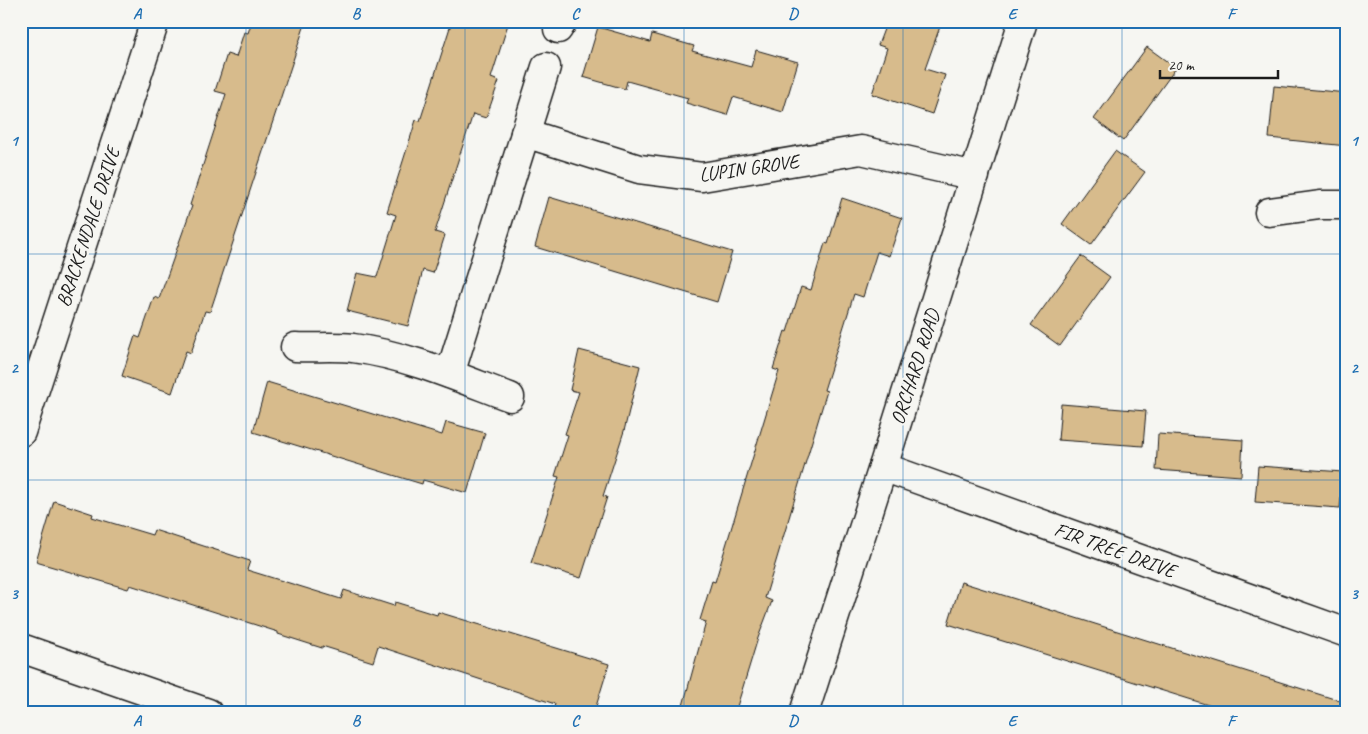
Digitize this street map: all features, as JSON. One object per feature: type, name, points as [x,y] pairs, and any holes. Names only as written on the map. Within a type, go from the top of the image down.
[{"type":"street","name":"BRACKENDALE DRIVE","points":[[21,432],[156,21]]},
{"type":"street","name":"ORCHARD ROAD","points":[[804,713],[1023,21]]},
{"type":"street","points":[[450,374],[546,67]]},
{"type":"street","name":"LUPIN GROVE","points":[[525,133],[639,169],[702,178],[861,150],[975,176]]},
{"type":"street","points":[[1269,212],[1320,205],[1347,205]]},
{"type":"street","points":[[295,348],[352,348],[397,357],[450,374],[510,397]]},
{"type":"street","name":"FIR TREE DRIVE","points":[[883,467],[1347,633]]},
{"type":"street","points":[[23,655],[208,713]]},
{"type":"building","points":[[252,21],[306,21],[210,312],[205,311],[191,353],[186,351],[172,393],[122,376],[135,336],[140,338],[154,297],[159,299],[192,206],[190,205],[226,94],[215,91],[227,54],[236,57],[244,32],[248,33]]},
{"type":"building","points":[[452,21],[509,21],[491,78],[499,81],[486,118],[473,114],[435,232],[445,235],[433,273],[423,270],[408,326],[347,311],[357,273],[377,277],[396,215],[387,212],[416,120],[420,121]]},
{"type":"building","points":[[887,21],[942,21],[925,69],[945,75],[932,114],[872,94],[887,48],[878,45]]},
{"type":"building","points":[[598,27],[650,42],[652,34],[694,46],[692,51],[751,67],[756,50],[798,62],[783,112],[733,97],[727,115],[686,103],[688,98],[627,81],[625,89],[583,77]]},
{"type":"building","points":[[1147,47],[1176,68],[1123,141],[1094,119]]},
{"type":"building","points":[[1274,86],[1347,93],[1347,146],[1269,138]]},
{"type":"building","points":[[1115,151],[1145,172],[1091,245],[1062,224]]},
{"type":"building","points":[[549,197],[732,252],[717,302],[535,247]]},
{"type":"building","points":[[842,198],[902,218],[889,256],[877,252],[863,297],[854,294],[824,390],[827,391],[765,598],[772,601],[758,638],[735,713],[681,713],[706,622],[700,620],[712,581],[715,582],[779,371],[773,369],[801,287],[811,290],[825,243],[828,244]]},
{"type":"building","points":[[1081,256],[1110,277],[1060,346],[1031,325]]},
{"type":"building","points":[[579,350],[640,366],[624,431],[603,496],[607,497],[581,578],[531,563],[559,477],[555,476],[568,435],[565,434],[579,392],[570,390]]},
{"type":"building","points":[[267,382],[442,435],[446,422],[485,433],[467,493],[423,480],[422,484],[253,432]]},
{"type":"building","points":[[1061,404],[1146,411],[1143,446],[1058,440]]},
{"type":"building","points":[[1158,434],[1243,440],[1241,476],[1156,470]]},
{"type":"building","points":[[1258,466],[1343,472],[1340,508],[1255,502]]},
{"type":"building","points":[[54,501],[93,514],[92,517],[152,535],[154,530],[250,561],[247,570],[341,599],[344,590],[394,606],[395,602],[437,615],[438,612],[609,664],[594,713],[552,713],[555,704],[378,646],[373,662],[322,646],[322,648],[130,585],[128,589],[36,562]]},
{"type":"building","points":[[961,582],[1347,703],[1347,713],[1234,713],[948,624]]}]
